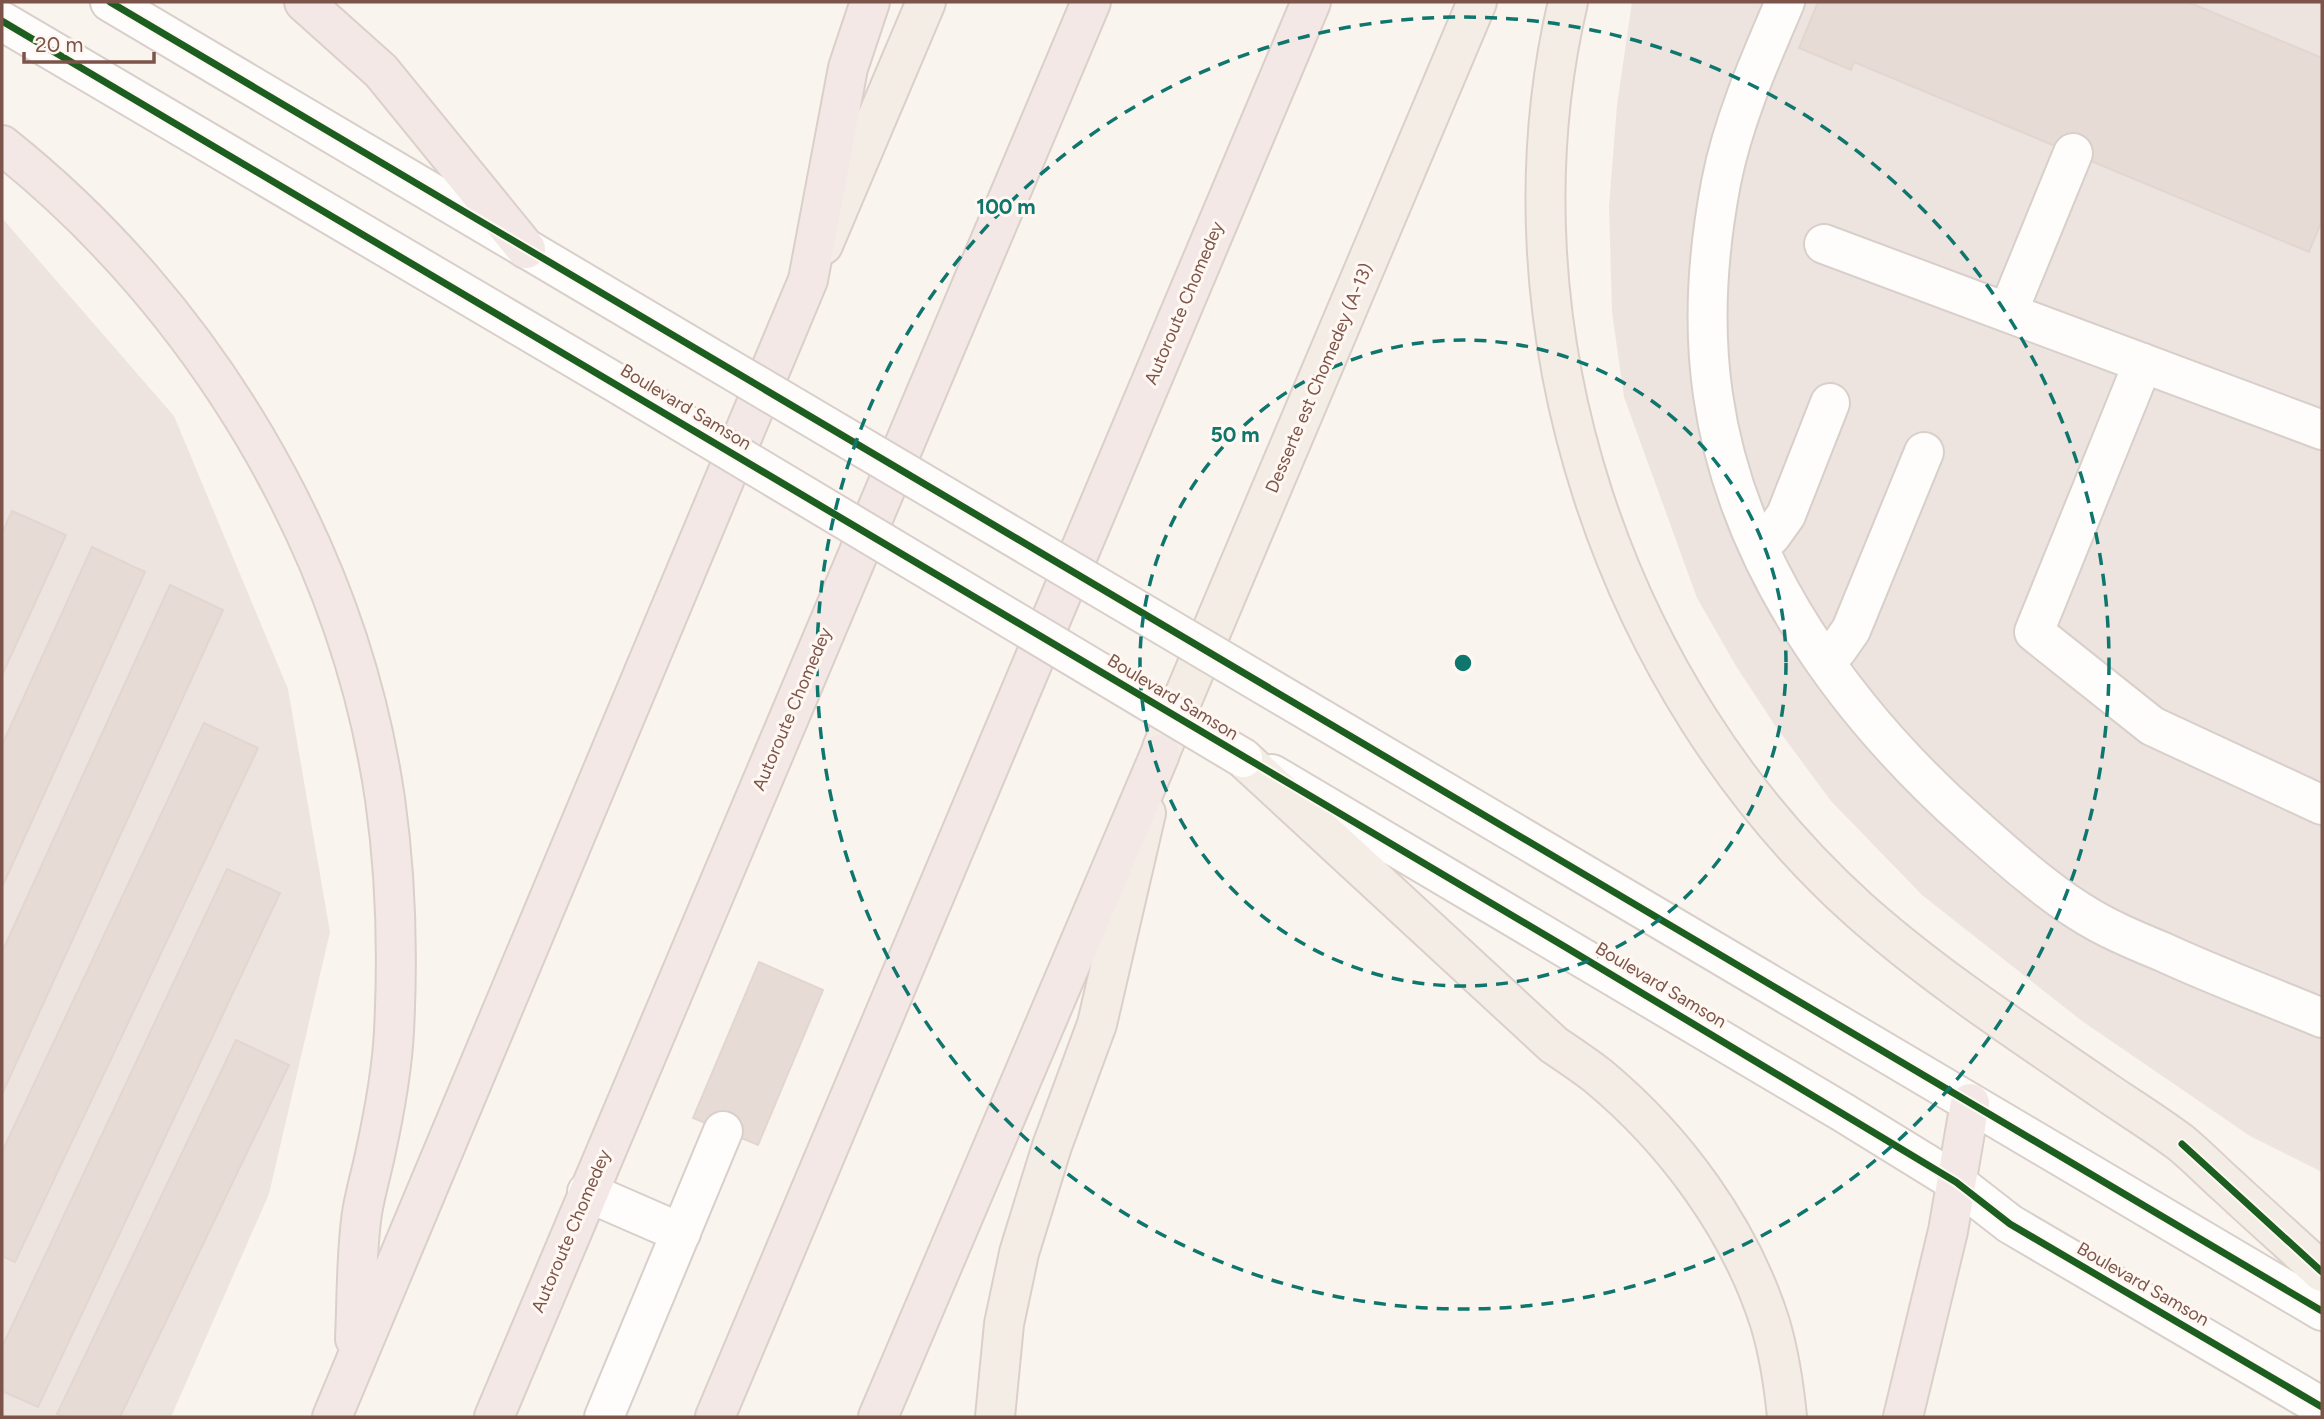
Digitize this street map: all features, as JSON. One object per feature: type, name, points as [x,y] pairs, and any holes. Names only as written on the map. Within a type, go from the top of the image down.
[{"type":"highway","points":[[304,2],[381,71],[526,248]]},
{"type":"highway","points":[[332,1417],[808,280],[848,68],[870,2]]},
{"type":"highway","name":"Autoroute Chomedey","points":[[494,1417],[1091,2]]},
{"type":"highway","name":"Autoroute Chomedey","points":[[715,1417],[1311,2]]},
{"type":"highway","points":[[2,145],[58,193],[116,249],[180,326],[233,399],[284,490],[327,586],[363,694],[385,797],[395,887],[397,937],[390,1070],[376,1154],[362,1213],[354,1366]]},
{"type":"highway","points":[[878,1417],[1160,754]]},
{"type":"highway","points":[[1903,1417],[1948,1231],[1970,1103]]},
{"type":"main road","points":[[808,280],[926,2]]},
{"type":"main road","name":"Desserte est Chomedey (A-13)","points":[[995,1417],[1004,1324],[1019,1253],[1052,1146],[1097,1024],[1160,754],[1477,2]]},
{"type":"main road","points":[[1568,2],[1558,55],[1548,153],[1548,261],[1557,342],[1572,420],[1598,510],[1631,594],[1667,667],[1712,740],[1765,814],[1860,911],[1993,1013],[2182,1144],[2322,1272]]},
{"type":"main road","points":[[1243,758],[1288,791],[1554,1045],[1597,1075],[1666,1142],[1709,1200],[1744,1260],[1770,1323],[1787,1417]]},
{"type":"street","points":[[110,2],[2322,1311]]},
{"type":"street","points":[[1785,2],[1734,132],[1721,182],[1709,294],[1709,349],[1713,395],[1723,444],[1736,491],[1781,590],[1853,702],[1891,747],[1929,787],[2031,876],[2080,912],[2126,936],[2322,1018]]},
{"type":"street","name":"Boulevard Samson","points":[[2,21],[623,387],[1243,758]]},
{"type":"street","points":[[2008,312],[2073,153]]},
{"type":"street","points":[[1824,244],[2322,430]]},
{"type":"street","points":[[2143,363],[2034,632],[2152,726],[2321,800]]},
{"type":"street","points":[[1758,544],[1772,536],[1787,515],[1830,403]]},
{"type":"street","points":[[1825,662],[1851,630],[1924,452]]},
{"type":"street","name":"Boulevard Samson","points":[[1288,791],[1579,954],[1956,1182],[2010,1224],[2322,1407]]},
{"type":"street","points":[[604,1417],[723,1131]]},
{"type":"street","points":[[587,1192],[681,1233]]},
{"type":"shaded area","points":[[1632,2],[2322,2],[2322,1172],[2250,1136],[2082,1021],[1922,895],[1831,801],[1774,724],[1736,666],[1697,598],[1624,397],[1612,312],[1609,206],[1617,105]]},
{"type":"shaded area","points":[[2,218],[174,416],[288,689],[330,932],[269,1194],[171,1417],[2,1417]]},
{"type":"building","points":[[1818,2],[2188,2],[2322,58],[2322,220],[2309,252],[1854,62],[1851,70],[1799,48]]},
{"type":"building","points":[[12,511],[66,535],[2,675],[2,533]]},
{"type":"building","points":[[92,547],[145,572],[2,887],[2,745]]},
{"type":"building","points":[[170,585],[223,610],[2,1094],[2,952]]},
{"type":"building","points":[[204,723],[258,748],[15,1262],[2,1256],[2,1152]]},
{"type":"building","points":[[227,869],[280,893],[38,1407],[2,1391],[2,1347]]},
{"type":"building","points":[[759,962],[823,990],[758,1145],[693,1118]]},
{"type":"building","points":[[236,1040],[289,1065],[120,1417],[65,1417],[57,1414]]},
{"type":"cycle path","points":[[110,2],[2322,1311]]},
{"type":"cycle path","points":[[2,21],[1567,948],[1956,1182],[2010,1224],[2322,1407]]},
{"type":"cycle path","points":[[2182,1144],[2322,1272]]}]
